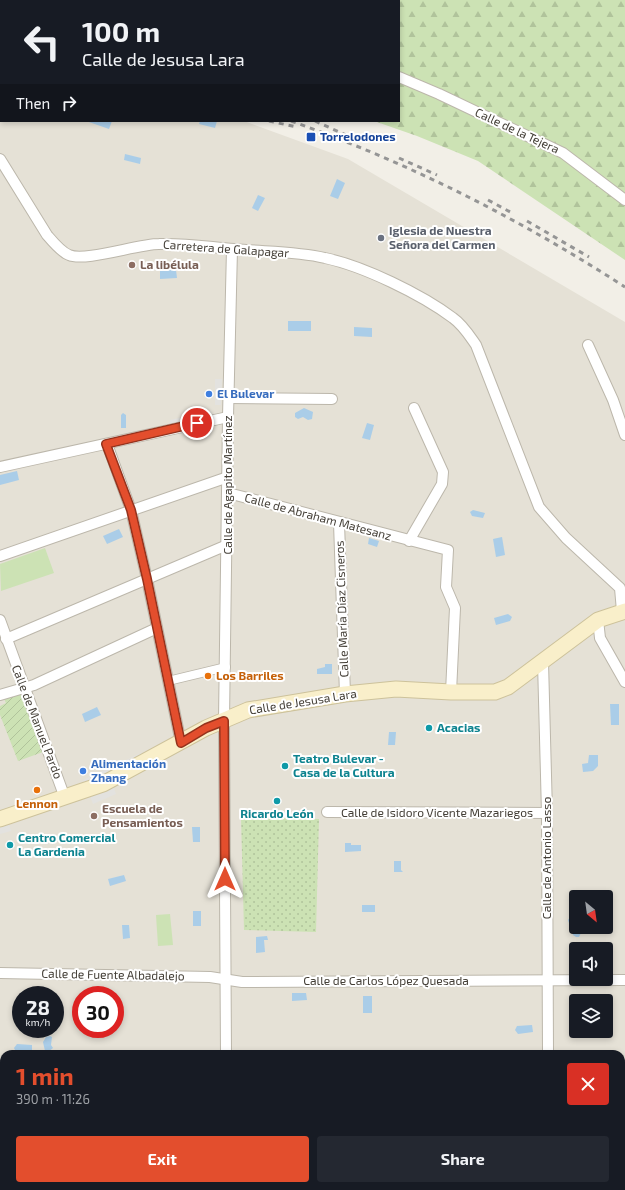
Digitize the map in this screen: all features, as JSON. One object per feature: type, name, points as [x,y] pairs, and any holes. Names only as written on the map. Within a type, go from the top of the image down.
[{"type":"main road","points":[[543,662],[598,620],[624,611]]},
{"type":"main road","name":"Calle de Jesusa Lara","points":[[0,819],[65,798],[122,775],[206,728],[248,710],[345,694],[396,689],[451,692],[495,692],[508,687],[543,662]]},
{"type":"street","name":"Calle de la Tejera","points":[[400,77],[439,94],[563,153],[625,200]]},
{"type":"street","name":"Carretera de Galapagar","points":[[0,159],[47,235],[56,246],[70,256],[89,256],[159,244],[187,244],[324,257],[353,266],[381,278],[429,302],[454,318],[467,331],[476,345],[539,507],[566,538],[622,586]]},
{"type":"street","name":"Calle de Agapito Martínez","points":[[226,1050],[224,721],[232,249]]},
{"type":"street","points":[[588,344],[613,400],[625,435]]},
{"type":"street","points":[[229,398],[332,398]]},
{"type":"street","points":[[409,541],[442,484],[443,472],[414,408]]},
{"type":"street","points":[[0,467],[228,417]]},
{"type":"street","points":[[106,444],[131,510],[181,743]]},
{"type":"street","points":[[0,556],[228,477]]},
{"type":"street","name":"Calle de Abraham Matesanz","points":[[228,493],[339,523],[448,550],[446,587],[455,608],[451,692]]},
{"type":"street","name":"Calle María Díaz Cisneros","points":[[339,523],[345,694]]},
{"type":"street","points":[[5,645],[147,579],[227,545]]},
{"type":"street","points":[[622,586],[624,611]]},
{"type":"street","name":"Calle de Manuel Pardo","points":[[0,620],[5,645],[24,688],[65,798]]},
{"type":"street","points":[[598,620],[600,638],[625,682]]},
{"type":"street","points":[[0,695],[34,685],[157,628]]},
{"type":"street","name":"Calle de Antonio Lasso","points":[[543,662],[547,813],[548,1050]]},
{"type":"street","points":[[168,681],[226,667]]},
{"type":"street","name":"Calle de Isidoro Vicente Mazariegos","points":[[326,812],[547,813]]},
{"type":"street","name":"Calle de Fuente Albadalejo","points":[[0,973],[210,977],[225,981]]},
{"type":"street","name":"Calle de Carlos López Quesada","points":[[225,981],[625,980]]},
{"type":"shaded area","points":[[0,122],[247,122],[348,159],[625,322],[625,1050],[0,1050]]},
{"type":"shaded area","points":[[215,379],[222,379],[221,405],[215,405]]},
{"type":"shaded area","points":[[211,411],[209,419],[169,427],[170,420]]},
{"type":"shaded area","points":[[141,753],[144,758],[86,785],[83,780]]},
{"type":"shaded area","points":[[113,786],[116,794],[93,804],[90,796]]},
{"type":"shaded area","points":[[9,824],[11,831],[0,834],[0,826]]},
{"type":"green space","points":[[400,0],[625,0],[625,260],[478,161],[417,136],[377,122],[400,122]]},
{"type":"green space","points":[[45,548],[54,573],[1,591],[0,564]]},
{"type":"green space","points":[[19,690],[43,752],[18,761],[0,715],[0,706],[6,703],[3,697]]},
{"type":"green space","points":[[241,817],[319,819],[316,932],[244,930]]},
{"type":"green space","points":[[170,914],[173,945],[158,946],[156,915]]},
{"type":"water","points":[[89,122],[112,122],[109,129]]},
{"type":"water","points":[[200,122],[217,122],[215,128],[199,124]]},
{"type":"water","points":[[125,154],[141,158],[140,164],[124,160]]},
{"type":"water","points":[[337,179],[345,183],[338,199],[330,196]]},
{"type":"water","points":[[258,195],[265,198],[258,211],[252,208]]},
{"type":"water","points":[[160,270],[176,270],[177,278],[160,279]]},
{"type":"water","points":[[288,321],[311,321],[311,331],[288,331]]},
{"type":"water","points":[[354,327],[372,328],[372,337],[354,336]]},
{"type":"water","points":[[304,408],[313,412],[312,419],[308,420],[303,417],[298,419],[295,417],[295,413]]},
{"type":"water","points":[[123,413],[126,415],[126,428],[121,428],[121,415]]},
{"type":"water","points":[[367,423],[374,425],[370,440],[362,438]]},
{"type":"water","points":[[17,471],[19,480],[0,485],[0,475]]},
{"type":"water","points":[[473,510],[485,513],[483,518],[472,516],[470,512]]},
{"type":"water","points":[[119,529],[123,537],[107,544],[103,536]]},
{"type":"water","points":[[502,537],[505,555],[496,557],[493,539]]},
{"type":"water","points":[[369,538],[379,541],[377,547],[368,544]]},
{"type":"water","points":[[508,614],[512,617],[510,621],[496,625],[494,618]]},
{"type":"water","points":[[325,664],[332,664],[332,674],[317,674],[317,669],[325,667]]},
{"type":"water","points":[[610,704],[619,704],[619,725],[611,725]]},
{"type":"water","points":[[97,707],[101,715],[85,722],[82,714]]},
{"type":"water","points":[[389,732],[396,732],[395,745],[388,745]]},
{"type":"water","points":[[589,755],[598,755],[598,766],[593,771],[583,772],[582,764],[588,763]]},
{"type":"water","points":[[192,827],[200,827],[200,842],[193,842]]},
{"type":"water","points":[[345,843],[351,843],[351,845],[361,845],[361,851],[345,852]]},
{"type":"water","points":[[394,861],[401,861],[401,870],[403,872],[394,872]]},
{"type":"water","points":[[124,875],[126,881],[110,886],[108,879]]},
{"type":"water","points":[[362,905],[375,905],[375,912],[362,912]]},
{"type":"water","points":[[193,911],[201,911],[201,926],[193,926]]},
{"type":"water","points":[[122,925],[129,925],[130,938],[123,939]]},
{"type":"water","points":[[573,934],[580,934],[579,937]]},
{"type":"water","points":[[267,936],[268,940],[264,940],[265,952],[256,953],[256,937]]},
{"type":"water","points":[[292,993],[306,993],[307,1000],[292,1001]]},
{"type":"water","points":[[363,996],[372,996],[372,1013],[363,1013]]},
{"type":"water","points":[[532,1025],[533,1032],[518,1034],[515,1030],[517,1026]]},
{"type":"water","points":[[45,1038],[52,1038],[51,1045],[53,1048],[50,1050],[45,1050],[43,1042]]},
{"type":"water","points":[[17,1044],[32,1045],[32,1050],[15,1050],[14,1048]]},
{"type":"railway","points":[[274,122],[297,127]]},
{"type":"railway","points":[[294,122],[378,155],[463,194],[545,238],[625,287]]},
{"type":"railway","points":[[317,122],[359,141]]},
{"type":"railway","points":[[399,158],[437,175]]},
{"type":"railway","points":[[488,200],[514,214]]},
{"type":"railway","points":[[527,221],[589,257]]},
{"type":"place","name":"Torrelodones","points":[[311,137]]},
{"type":"place","name":"Iglesia de Nuestra Señora del Carmen","points":[[381,238]]},
{"type":"place","name":"La libélula","points":[[132,265]]},
{"type":"place","name":"El Bulevar","points":[[209,394]]},
{"type":"place","name":"Los Barriles","points":[[208,676]]},
{"type":"place","name":"Acacias","points":[[429,728]]},
{"type":"place","name":"Teatro Bulevar - Casa de la Cultura","points":[[285,766]]},
{"type":"place","name":"Alimentación Zhang","points":[[83,771]]},
{"type":"place","name":"Lennon","points":[[37,790]]},
{"type":"place","name":"Ricardo León","points":[[277,801]]},
{"type":"place","name":"Escuela de Pensamientos","points":[[94,816]]},
{"type":"place","name":"Centro Comercial La Gardenia","points":[[10,845]]},
{"type":"route","points":[[197,423],[106,444],[131,510],[181,743],[206,728],[224,721],[225,879]]}]
